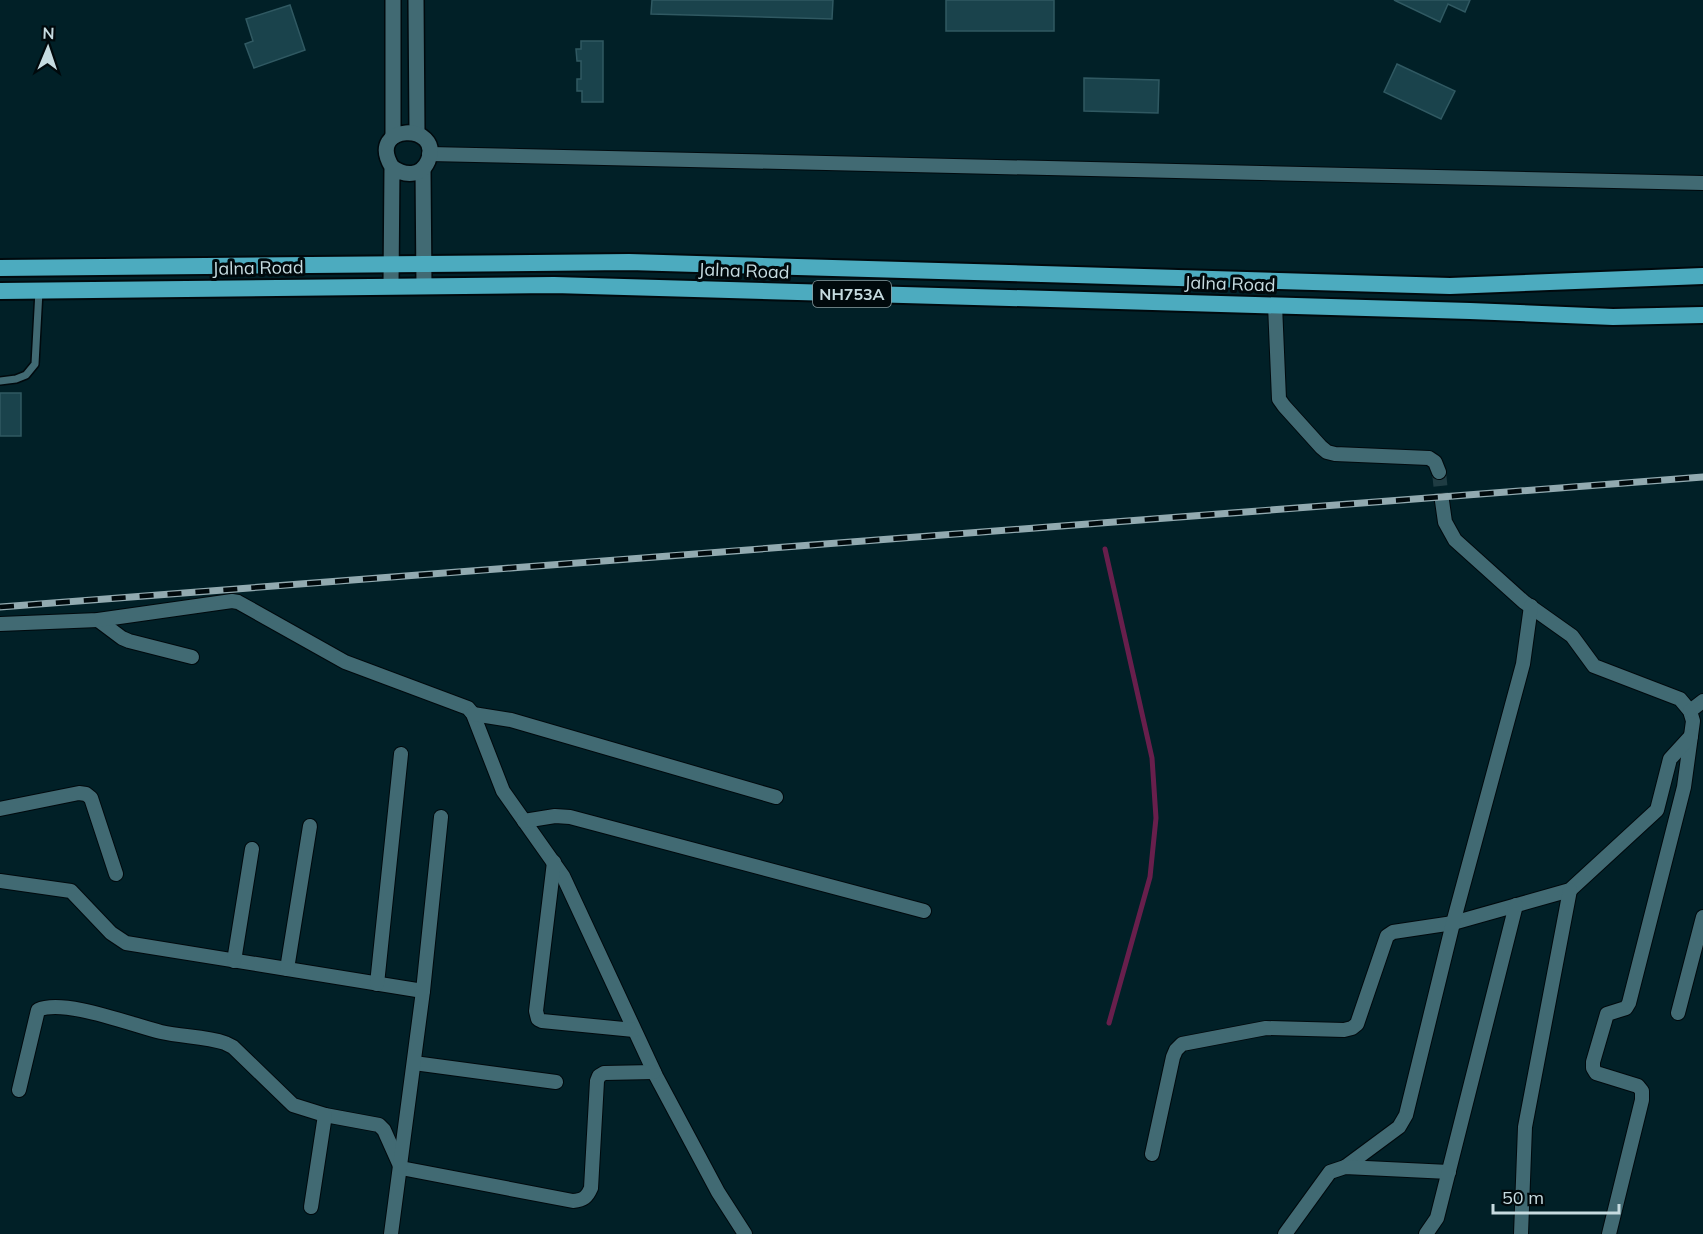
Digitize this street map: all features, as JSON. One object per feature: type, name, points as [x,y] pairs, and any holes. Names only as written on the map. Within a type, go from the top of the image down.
[{"type":"highway","name":"Jalna Road","points":[[0,268],[629,262],[1449,286],[1703,276]]},
{"type":"highway","name":"Jalna Road","points":[[0,291],[554,285],[1613,317],[1703,315]]},
{"type":"street","points":[[393,0],[393,137]]},
{"type":"street","points":[[416,0],[417,133]]},
{"type":"street","points":[[409,131],[424,138],[429,154],[428,162],[423,169],[407,174],[392,167],[386,152],[393,137],[409,131]]},
{"type":"street","points":[[429,154],[1703,183]]},
{"type":"street","points":[[391,286],[392,167]]},
{"type":"street","points":[[423,169],[424,286]]},
{"type":"street","points":[[1275,305],[1279,399],[1321,447],[1335,454],[1429,458],[1435,462],[1439,472]]},
{"type":"street","points":[[1442,501],[1445,522],[1455,540],[1531,606],[1572,636],[1594,666],[1680,699],[1694,724]]},
{"type":"street","points":[[0,624],[98,620],[226,601],[238,602],[345,662],[460,703],[468,708],[473,714],[498,782],[508,800],[563,876],[654,1072],[718,1192],[745,1234]]},
{"type":"street","points":[[1286,1234],[1330,1172],[1345,1167],[1403,1122],[1453,923],[1523,664],[1531,606]]},
{"type":"street","points":[[98,620],[122,638],[192,657]]},
{"type":"street","points":[[1609,1234],[1642,1100],[1642,1091],[1638,1086],[1596,1073],[1593,1062],[1607,1014],[1626,1008],[1629,1004],[1684,787],[1694,724],[1703,701]]},
{"type":"street","points":[[473,714],[511,720],[776,797]]},
{"type":"street","points":[[1152,1154],[1173,1057],[1182,1044],[1266,1028],[1344,1030],[1352,1028],[1357,1024],[1387,936],[1393,932],[1453,923],[1570,890],[1657,810],[1670,759],[1694,724]]},
{"type":"street","points":[[376,984],[401,754]]},
{"type":"street","points":[[0,809],[79,793],[86,794],[91,798],[116,874]]},
{"type":"street","points":[[524,821],[555,816],[570,817],[924,911]]},
{"type":"street","points":[[391,1234],[423,991],[441,817]]},
{"type":"street","points":[[287,969],[310,825]]},
{"type":"street","points":[[234,961],[252,849]]},
{"type":"street","points":[[554,862],[536,1011],[538,1019],[634,1030]]},
{"type":"street","points":[[0,881],[71,891],[111,933],[126,943],[423,991]]},
{"type":"street","points":[[1521,1234],[1526,1127],[1570,890]]},
{"type":"street","points":[[1426,1234],[1437,1218],[1516,905]]},
{"type":"street","points":[[1678,1014],[1703,917]]},
{"type":"street","points":[[19,1090],[38,1010],[45,1007],[88,1011],[160,1032],[225,1043],[233,1047],[286,1100],[302,1109],[379,1125],[384,1130],[400,1168]]},
{"type":"street","points":[[414,1063],[556,1082]]},
{"type":"street","points":[[400,1168],[573,1201],[582,1200],[591,1188],[599,1076],[604,1073],[654,1072]]},
{"type":"street","points":[[311,1207],[326,1115]]},
{"type":"street","points":[[1345,1167],[1449,1172]]},
{"type":"lane","points":[[0,381],[16,380],[26,375],[35,364],[39,291]]},
{"type":"building","points":[[652,0],[833,0],[832,19],[651,14]]},
{"type":"building","points":[[946,0],[1054,0],[1054,31],[946,31]]},
{"type":"building","points":[[1394,0],[1470,0],[1465,12],[1448,4],[1440,22]]},
{"type":"building","points":[[290,5],[305,50],[254,68],[245,44],[253,41],[246,19]]},
{"type":"building","points":[[581,41],[603,41],[603,102],[582,102],[582,91],[577,91],[577,79],[581,79],[581,61],[577,61],[576,49],[581,49]]},
{"type":"building","points":[[1397,64],[1455,91],[1441,119],[1384,92]]},
{"type":"building","points":[[1084,78],[1159,80],[1158,113],[1084,111]]},
{"type":"building","points":[[0,393],[21,393],[21,436],[0,436]]},
{"type":"waterway","points":[[1105,549],[1152,758],[1156,818],[1150,877],[1109,1023]]},
{"type":"tunnel","points":[[1439,472],[1442,501]]},
{"type":"railway","points":[[0,607],[1703,477]]}]
